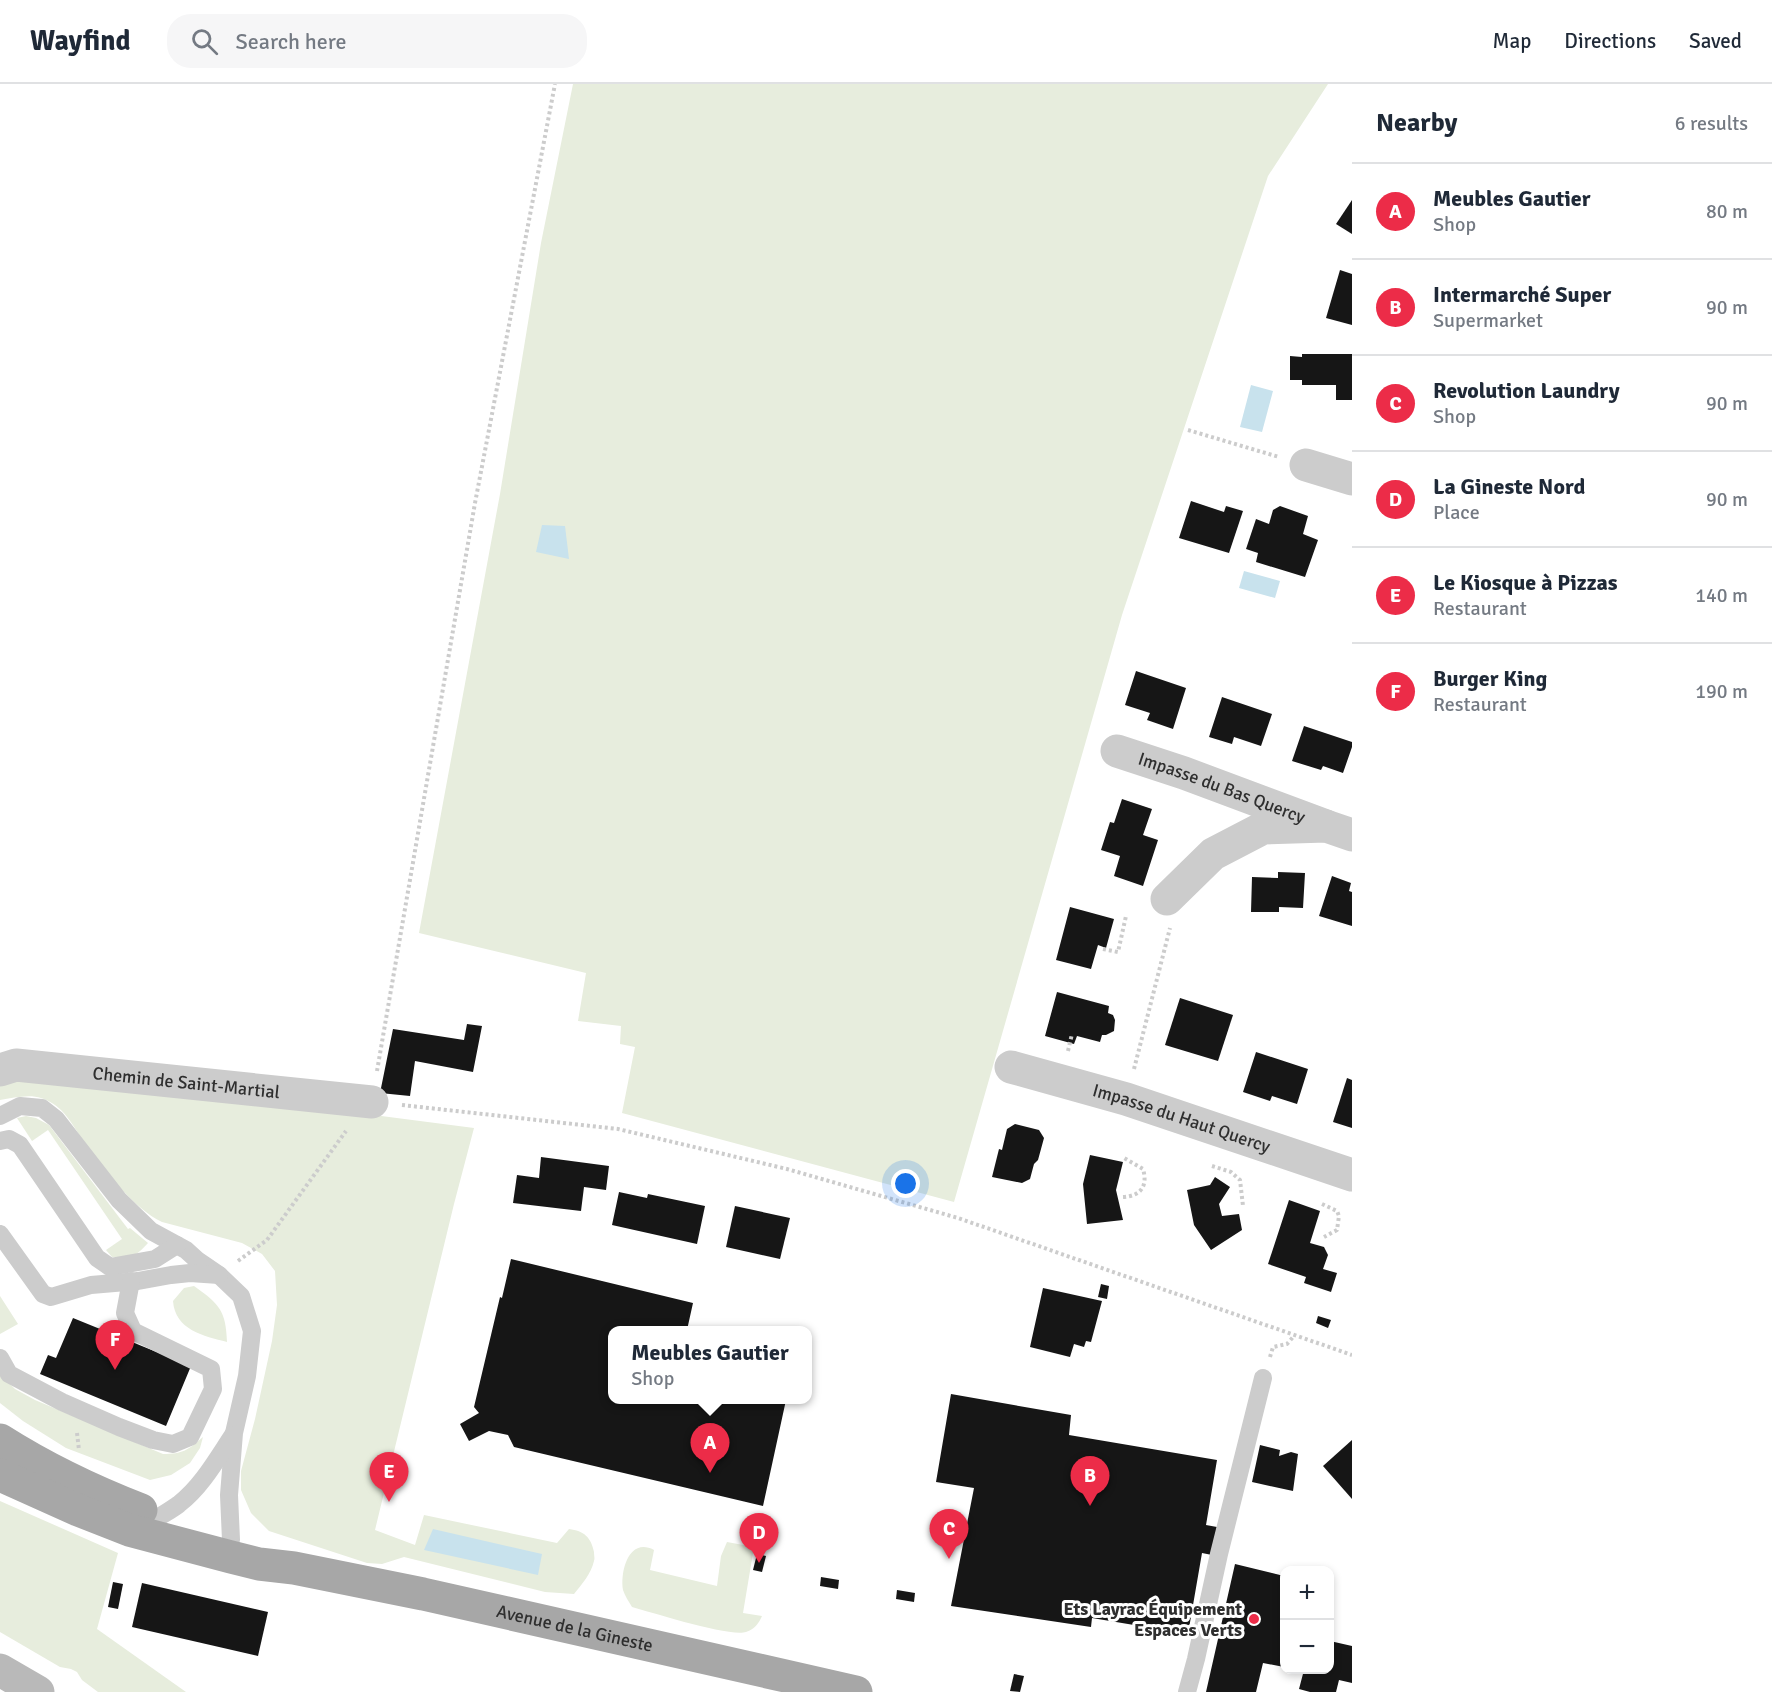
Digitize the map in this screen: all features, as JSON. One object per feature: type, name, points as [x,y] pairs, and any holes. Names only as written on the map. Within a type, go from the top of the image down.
[{"type":"main road","points":[[0,1440],[102,1495],[210,1535],[231,1540],[294,1568]]},
{"type":"main road","points":[[0,1475],[129,1530],[259,1564],[294,1568]]},
{"type":"main road","name":"Avenue de la Gineste","points":[[294,1568],[580,1629],[856,1692]]},
{"type":"main road","points":[[0,1670],[38,1692]]},
{"type":"street","points":[[1306,465],[1352,479]]},
{"type":"street","name":"Impasse du Bas Quercy","points":[[1117,751],[1184,773],[1339,831]]},
{"type":"street","name":"Impasse du Bas Quercy","points":[[1167,899],[1213,854],[1263,828],[1339,831]]},
{"type":"street","name":"Chemin de Saint-Martial","points":[[0,1070],[16,1065],[365,1101]]},
{"type":"street","name":"Impasse du Haut Quercy","points":[[1011,1067],[1126,1099],[1352,1175]]},
{"type":"lane","points":[[0,1116],[20,1106],[42,1108],[56,1119],[118,1200],[151,1231],[177,1245],[219,1275],[241,1296],[252,1330],[247,1376],[234,1433],[229,1496],[231,1540]]},
{"type":"lane","points":[[0,1141],[9,1139],[20,1145],[97,1258],[110,1267],[155,1259],[177,1245]]},
{"type":"lane","points":[[0,1234],[43,1294],[51,1297],[91,1285],[190,1273],[219,1275]]},
{"type":"lane","points":[[0,1358],[9,1374],[62,1402],[119,1427],[153,1440],[173,1443],[190,1437],[213,1389],[211,1370],[133,1330],[125,1313],[131,1281]]},
{"type":"lane","points":[[1187,1692],[1263,1378]]},
{"type":"lane","points":[[159,1517],[180,1504],[194,1491],[234,1433]]},
{"type":"path","points":[[219,1275],[267,1240],[365,1101],[555,84]]},
{"type":"path","points":[[1188,430],[1306,465]]},
{"type":"path","points":[[1103,949],[1118,952],[1126,916]]},
{"type":"path","points":[[1137,1058],[1166,940]]},
{"type":"path","points":[[365,1101],[618,1129],[787,1169],[958,1218],[1352,1355]]},
{"type":"path","points":[[1122,1197],[1137,1194],[1145,1186],[1146,1179],[1143,1168],[1124,1158]]},
{"type":"path","points":[[1212,1166],[1231,1172],[1240,1180],[1243,1206]]},
{"type":"path","points":[[1322,1204],[1337,1211],[1340,1216],[1337,1230],[1324,1237]]},
{"type":"path","points":[[1263,1378],[1273,1347],[1287,1344],[1294,1336]]},
{"type":"green space","points":[[573,84],[1328,84],[1268,176],[1122,615],[954,1202],[622,1113],[635,1047],[620,1044],[621,1026],[578,1021],[586,973],[419,933],[500,494],[541,243]]},
{"type":"green space","points":[[11,1068],[474,1128],[375,1530],[415,1545],[424,1515],[557,1543],[569,1529],[579,1531],[591,1542],[594,1559],[588,1575],[574,1594],[545,1592],[404,1557],[382,1564],[367,1563],[269,1531],[251,1513],[241,1490],[241,1471],[272,1341],[277,1305],[275,1271],[262,1254],[242,1243],[162,1222],[151,1216],[110,1176],[67,1116],[49,1101],[31,1096],[0,1100],[0,1071]]},
{"type":"green space","points":[[26,1116],[49,1125],[128,1229],[130,1228],[148,1243],[139,1252],[128,1258],[118,1258],[112,1257],[106,1250],[122,1239],[48,1130],[32,1141],[17,1118]]},
{"type":"green space","points":[[194,1286],[220,1309],[225,1322],[227,1342],[200,1334],[179,1319],[173,1301],[184,1288]]},
{"type":"green space","points":[[0,1296],[18,1324],[0,1334]]},
{"type":"green space","points":[[0,1374],[15,1389],[35,1400],[163,1454],[185,1450],[203,1437],[200,1448],[190,1463],[171,1475],[150,1480],[66,1448],[23,1421],[0,1403]]},
{"type":"green space","points":[[0,1501],[118,1553],[97,1629],[186,1692],[98,1692],[82,1680],[77,1672],[60,1667],[0,1632]]},
{"type":"green space","points":[[727,1542],[754,1547],[743,1613],[762,1616],[752,1629],[737,1633],[724,1631],[632,1607],[623,1590],[622,1582],[625,1566],[632,1552],[645,1547],[654,1550],[650,1570],[717,1586],[721,1556]]},
{"type":"water","points":[[1251,385],[1273,391],[1262,432],[1240,427]]},
{"type":"water","points":[[542,525],[565,526],[569,559],[536,552]]},
{"type":"water","points":[[1244,571],[1280,581],[1275,598],[1239,588]]},
{"type":"water","points":[[433,1529],[542,1554],[538,1575],[424,1550]]},
{"type":"building","points":[[1352,200],[1352,234],[1336,224]]},
{"type":"building","points":[[1340,270],[1352,274],[1352,325],[1326,318]]},
{"type":"building","points":[[1302,354],[1352,354],[1352,400],[1336,400],[1336,385],[1302,385],[1302,380],[1290,380],[1290,356],[1302,357]]},
{"type":"building","points":[[1191,501],[1224,512],[1226,506],[1243,511],[1229,553],[1179,538]]},
{"type":"building","points":[[1280,506],[1308,516],[1303,534],[1318,540],[1305,577],[1256,562],[1258,553],[1246,549],[1256,519],[1269,524],[1273,510]]},
{"type":"building","points":[[1136,671],[1186,688],[1173,729],[1147,720],[1150,713],[1125,705]]},
{"type":"building","points":[[1222,697],[1272,714],[1261,746],[1234,737],[1232,744],[1209,737]]},
{"type":"building","points":[[1304,726],[1352,742],[1343,773],[1323,766],[1321,770],[1292,761]]},
{"type":"building","points":[[1122,799],[1152,809],[1143,835],[1158,840],[1143,886],[1114,876],[1120,856],[1101,850],[1110,822],[1114,823]]},
{"type":"building","points":[[1278,872],[1305,873],[1303,908],[1279,907],[1279,912],[1251,912],[1252,877],[1278,878]]},
{"type":"building","points":[[1332,876],[1351,883],[1349,891],[1352,892],[1352,926],[1319,916]]},
{"type":"building","points":[[1070,907],[1114,919],[1106,948],[1098,945],[1091,969],[1056,960]]},
{"type":"building","points":[[1057,992],[1109,1006],[1108,1013],[1113,1015],[1115,1020],[1114,1031],[1102,1035],[1100,1042],[1077,1036],[1074,1044],[1045,1036]]},
{"type":"building","points":[[1180,998],[1233,1015],[1218,1061],[1165,1045]]},
{"type":"building","points":[[467,1024],[482,1026],[473,1072],[415,1061],[410,1096],[380,1093],[393,1029],[464,1040]]},
{"type":"building","points":[[1256,1052],[1308,1069],[1297,1104],[1272,1096],[1270,1101],[1243,1092]]},
{"type":"building","points":[[1347,1078],[1352,1080],[1352,1128],[1333,1122]]},
{"type":"building","points":[[1015,1124],[1039,1130],[1044,1138],[1030,1179],[1022,1183],[992,1177],[1007,1129]]},
{"type":"building","points":[[1090,1155],[1123,1162],[1116,1190],[1123,1220],[1087,1224],[1083,1184]]},
{"type":"building","points":[[541,1157],[609,1166],[606,1190],[584,1187],[581,1211],[513,1203],[517,1175],[539,1178]]},
{"type":"building","points":[[1215,1177],[1230,1187],[1219,1204],[1222,1216],[1239,1214],[1242,1230],[1211,1250],[1194,1225],[1187,1190],[1210,1185]]},
{"type":"building","points":[[619,1192],[647,1198],[648,1194],[705,1206],[697,1244],[612,1225]]},
{"type":"building","points":[[1289,1200],[1320,1211],[1310,1243],[1324,1247],[1328,1255],[1323,1269],[1337,1273],[1331,1292],[1304,1283],[1306,1277],[1268,1264]]},
{"type":"building","points":[[735,1206],[790,1218],[780,1259],[726,1247]]},
{"type":"building","points":[[511,1259],[693,1303],[688,1326],[608,1326],[608,1404],[785,1404],[763,1506],[514,1447],[508,1435],[489,1431],[469,1441],[460,1424],[479,1413],[474,1407],[500,1297],[502,1298]]},
{"type":"building","points":[[1101,1284],[1109,1286],[1107,1299],[1098,1297]]},
{"type":"building","points":[[1043,1288],[1102,1301],[1091,1342],[1086,1341],[1084,1347],[1074,1344],[1070,1357],[1030,1347]]},
{"type":"building","points":[[1318,1316],[1331,1320],[1328,1328],[1316,1323]]},
{"type":"building","points":[[73,1318],[191,1366],[166,1426],[40,1374],[48,1355],[56,1358]]},
{"type":"building","points":[[951,1394],[1071,1415],[1069,1435],[1217,1460],[1206,1525],[1217,1527],[1212,1555],[1202,1553],[1188,1634],[1092,1618],[1091,1627],[951,1606],[974,1488],[936,1482]]},
{"type":"building","points":[[1352,1440],[1352,1499],[1323,1466]]},
{"type":"building","points":[[1260,1445],[1280,1450],[1279,1456],[1291,1452],[1298,1454],[1293,1491],[1252,1482]]},
{"type":"building","points":[[757,1554],[766,1556],[762,1572],[753,1570]]},
{"type":"building","name":"Ets Layrac Équipement Espaces Verts","points":[[1235,1564],[1280,1575],[1280,1666],[1263,1663],[1256,1692],[1206,1692]]},
{"type":"building","points":[[821,1577],[839,1580],[838,1589],[820,1586]]},
{"type":"building","points":[[113,1582],[123,1584],[118,1609],[108,1607]]},
{"type":"building","points":[[142,1583],[268,1612],[258,1656],[132,1627]]},
{"type":"building","points":[[897,1590],[915,1593],[914,1602],[896,1599]]},
{"type":"building","points":[[1334,1642],[1352,1646],[1352,1683],[1339,1680],[1336,1692],[1310,1692],[1299,1689],[1303,1674],[1334,1674]]},
{"type":"building","points":[[1014,1674],[1024,1676],[1020,1692],[1010,1691]]},
{"type":"place","name":"Burger King","points":[[115,1370]]},
{"type":"place","name":"Meubles Gautier","points":[[710,1473]]},
{"type":"place","name":"Le Kiosque à Pizzas","points":[[389,1502]]},
{"type":"place","name":"Intermarché Super","points":[[1090,1506]]},
{"type":"place","name":"Revolution Laundry","points":[[949,1559]]},
{"type":"place","name":"La Gineste Nord","points":[[759,1563]]},
{"type":"place","name":"Ets Layrac Équipement Espaces Verts","points":[[1254,1619]]}]
